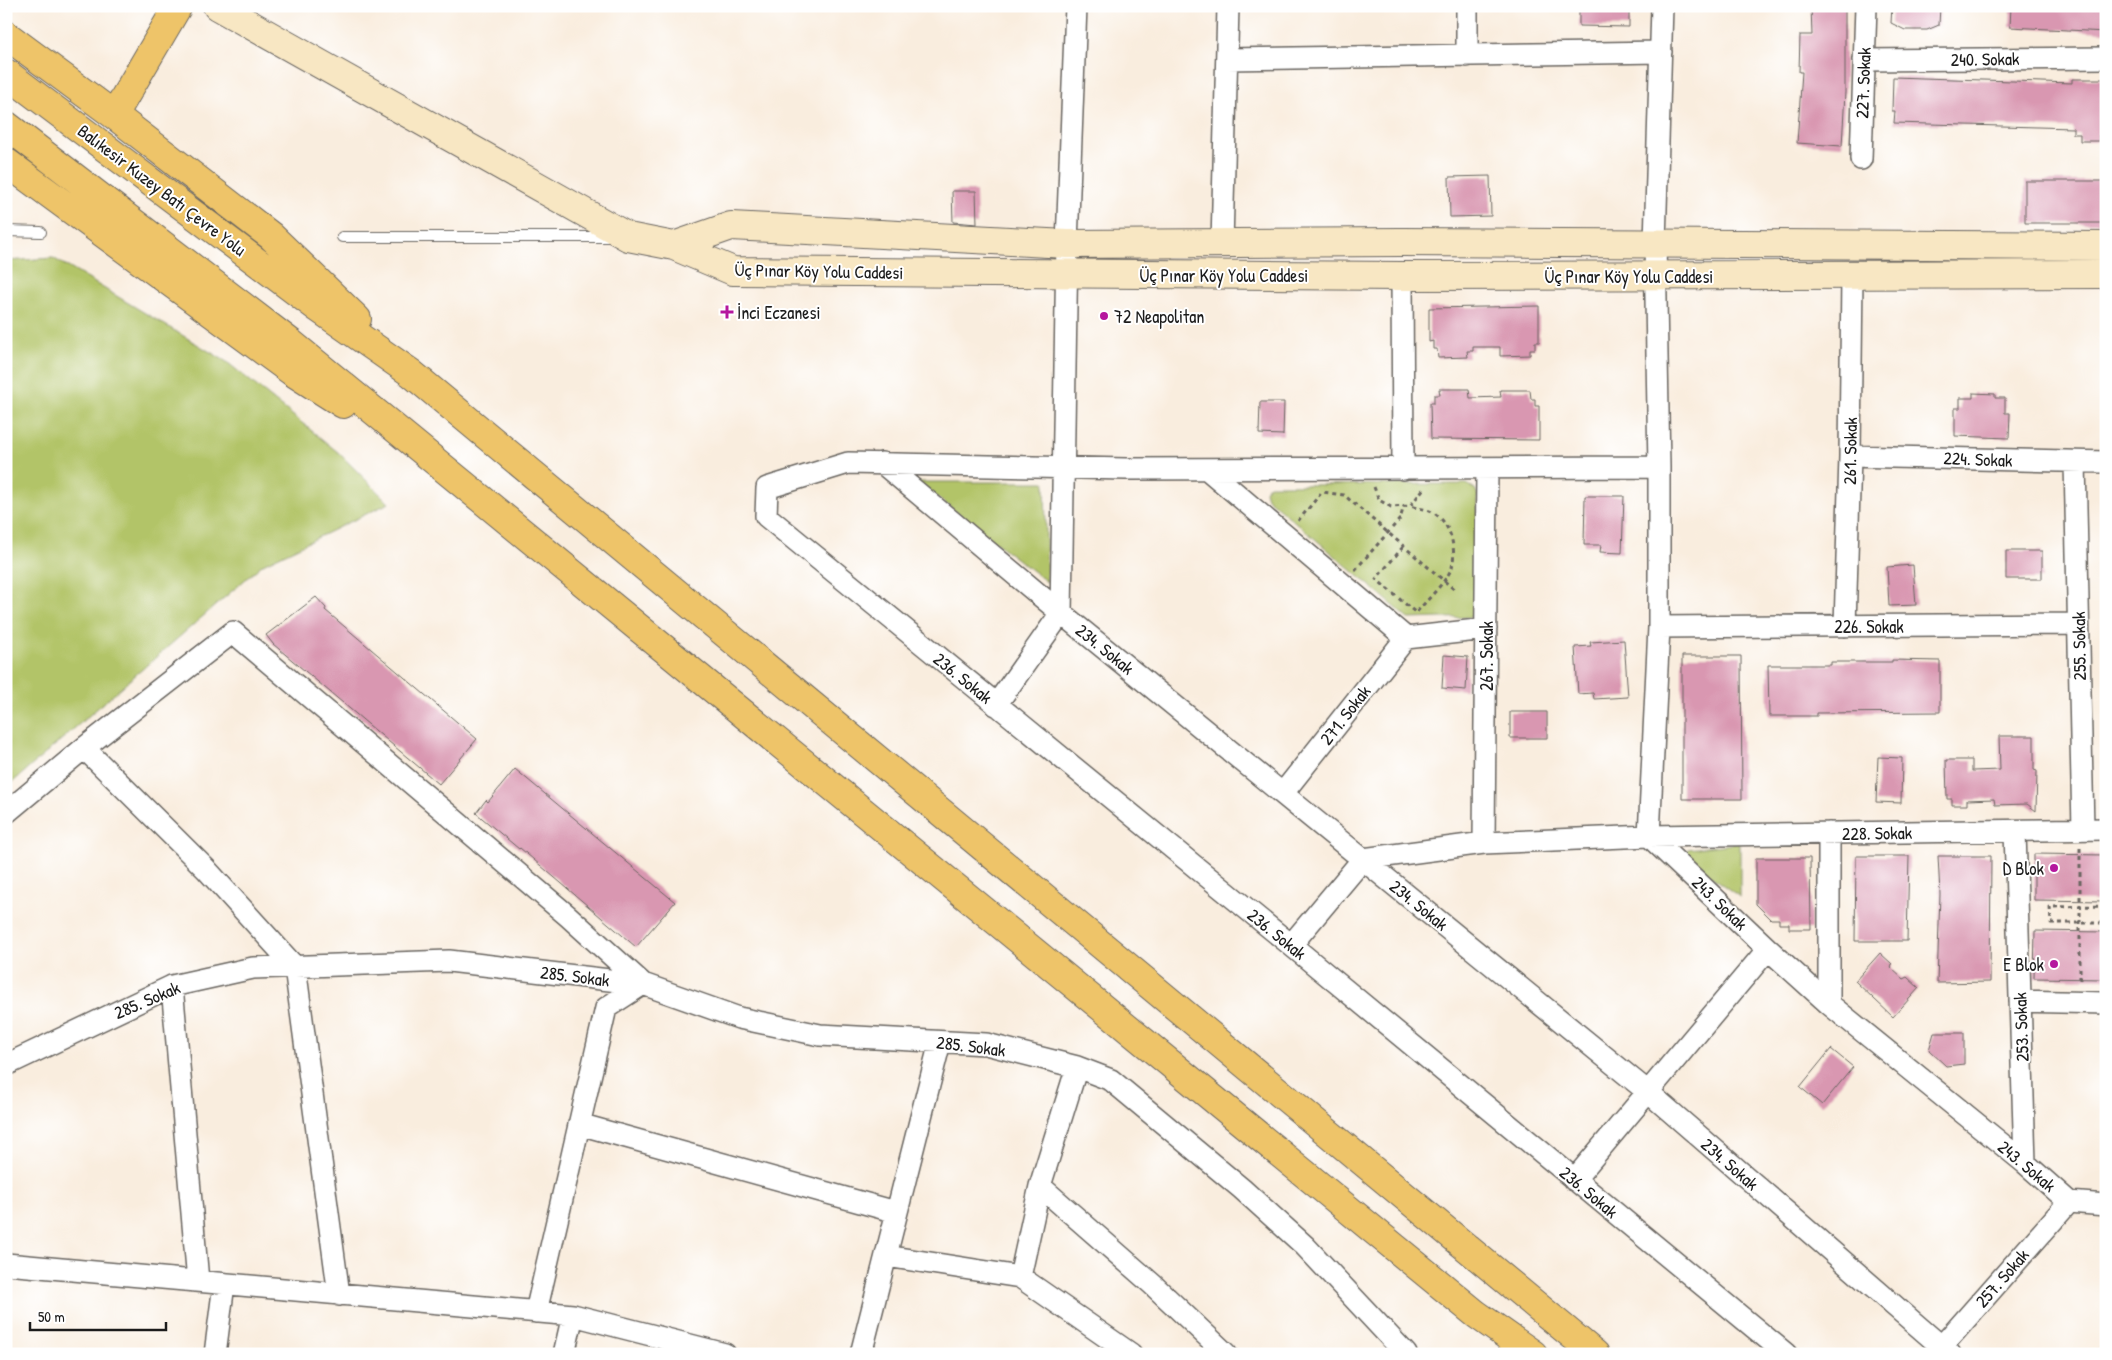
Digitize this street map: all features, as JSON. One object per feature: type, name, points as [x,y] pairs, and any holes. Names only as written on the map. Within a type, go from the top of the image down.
[{"type":"highway","points":[[114,115],[178,6]]},
{"type":"highway","points":[[6,35],[114,115],[271,236],[411,373],[1595,1354]]},
{"type":"highway","name":"Balıkesir Kuzey Batı Çevre Yolu","points":[[6,73],[318,308],[411,373]]},
{"type":"highway","points":[[6,125],[291,343],[1476,1314],[1520,1354]]},
{"type":"highway","points":[[6,162],[291,372],[436,461]]},
{"type":"highway","points":[[1476,1314],[1532,1354]]},
{"type":"main road","points":[[218,6],[628,237],[674,246]]},
{"type":"main road","name":"Üç Pınar Köy Yolu Caddesi","points":[[674,246],[731,226],[1067,244],[1402,242],[2106,246]]},
{"type":"main road","name":"Üç Pınar Köy Yolu Caddesi","points":[[674,246],[733,271],[1402,276],[2106,274]]},
{"type":"street","points":[[996,705],[1061,613],[1066,274],[1076,6]]},
{"type":"street","points":[[1222,244],[1228,6]]},
{"type":"street","points":[[1467,6],[1467,56]]},
{"type":"street","points":[[1291,945],[1363,859],[1484,843],[1649,836],[1659,627],[1659,467],[1655,243],[1662,6]]},
{"type":"street","name":"227. Sokak","points":[[1861,159],[1866,6]]},
{"type":"street","points":[[1227,59],[1661,52]]},
{"type":"street","name":"240. Sokak","points":[[1864,60],[2106,58]]},
{"type":"street","name":"261. Sokak","points":[[1845,626],[1850,456],[1852,275]]},
{"type":"street","points":[[1402,276],[1403,469]]},
{"type":"street","name":"224. Sokak","points":[[1850,456],[2106,462]]},
{"type":"street","name":"255. Sokak","points":[[2074,462],[2081,840]]},
{"type":"street","name":"236. Sokak","points":[[882,463],[848,463],[767,488],[766,516],[1291,945],[1786,1354]]},
{"type":"street","points":[[882,463],[1062,468],[1207,469],[1659,467]]},
{"type":"street","name":"234. Sokak","points":[[882,463],[1061,613],[1648,1092],[1942,1351]]},
{"type":"street","points":[[1207,469],[1406,638],[1486,629]]},
{"type":"street","name":"267. Sokak","points":[[1484,843],[1487,469]]},
{"type":"street","name":"226. Sokak","points":[[1659,627],[2078,624]]},
{"type":"street","points":[[6,813],[84,748],[233,632],[568,916],[643,984],[606,1008],[536,1312]]},
{"type":"street","name":"271. Sokak","points":[[1283,793],[1406,638]]},
{"type":"street","points":[[84,748],[206,868],[295,967],[339,1294]]},
{"type":"street","name":"228. Sokak","points":[[1649,836],[2015,830],[2081,840],[2106,829]]},
{"type":"street","name":"253. Sokak","points":[[2015,830],[2025,1163]]},
{"type":"street","points":[[1829,833],[1829,1004]]},
{"type":"street","name":"243. Sokak","points":[[1649,836],[1829,1004],[2025,1163],[2069,1202],[2106,1205]]},
{"type":"street","points":[[1574,1180],[1768,949]]},
{"type":"street","name":"285. Sokak","points":[[6,1066],[172,986],[253,968],[449,961],[643,984],[739,1018],[811,1033],[986,1044],[1077,1067],[1111,1080],[1242,1189],[1305,1246],[1406,1354]]},
{"type":"street","points":[[172,986],[198,1281]]},
{"type":"street","points":[[2020,1002],[2106,1003]]},
{"type":"street","points":[[861,1354],[940,1042]]},
{"type":"street","points":[[1020,1277],[1040,1186],[1077,1067]]},
{"type":"street","points":[[579,1124],[896,1212]]},
{"type":"street","points":[[1040,1186],[1152,1284],[1226,1354]]},
{"type":"street","name":"257. Sokak","points":[[1942,1351],[2069,1202]]},
{"type":"street","points":[[886,1256],[1020,1277],[1131,1354]]},
{"type":"street","points":[[6,1264],[574,1315],[725,1354]]},
{"type":"street","points":[[215,1354],[224,1284]]},
{"type":"street","points":[[564,1354],[574,1315]]},
{"type":"lane","points":[[6,231],[41,232]]},
{"type":"lane","points":[[342,237],[628,237]]},
{"type":"path","points":[[1374,482],[1374,488],[1379,500],[1391,507],[1410,506],[1432,512],[1446,523],[1452,540],[1452,566],[1443,580],[1416,612],[1376,579],[1403,547]]},
{"type":"path","points":[[1410,506],[1425,489],[1426,482]]},
{"type":"path","points":[[1294,525],[1322,492],[1344,495],[1387,534],[1456,591]]},
{"type":"path","points":[[1352,574],[1400,519],[1404,506]]},
{"type":"path","points":[[2080,992],[2081,840]]},
{"type":"path","points":[[2106,906],[2050,907],[2051,923],[2106,923]]},
{"type":"green space","points":[[53,258],[227,362],[339,453],[389,503],[263,564],[6,788],[6,261]]},
{"type":"green space","points":[[917,482],[1045,482],[1047,582]]},
{"type":"green space","points":[[1467,484],[1475,489],[1478,495],[1476,617],[1409,619],[1267,498],[1265,491],[1269,485]]},
{"type":"green space","points":[[1740,843],[1740,897],[1686,859],[1683,854],[1688,849]]},
{"type":"building","points":[[1579,6],[1629,6],[1629,27],[1579,26]]},
{"type":"building","points":[[1811,6],[1845,6],[1845,92],[1842,146],[1797,143],[1802,72],[1799,72],[1800,35],[1812,35]]},
{"type":"building","points":[[1892,6],[1940,6],[1939,25],[1927,30],[1905,30],[1891,23]]},
{"type":"building","points":[[2011,6],[2106,6],[2106,32],[2010,27]]},
{"type":"building","points":[[1893,77],[2072,83],[2072,79],[2106,79],[2106,135],[2099,135],[2099,141],[2080,141],[2080,134],[2073,134],[2073,128],[1894,123],[1895,111],[1892,111]]},
{"type":"building","points":[[1490,176],[1491,216],[1450,217],[1449,177]]},
{"type":"building","points":[[2025,181],[2106,181],[2106,223],[2025,223]]},
{"type":"building","points":[[952,191],[976,191],[977,224],[953,222]]},
{"type":"building","points":[[1539,306],[1539,342],[1535,342],[1535,349],[1530,349],[1530,355],[1500,356],[1500,347],[1473,347],[1473,351],[1467,351],[1468,357],[1438,358],[1437,349],[1433,349],[1433,341],[1429,342],[1429,308]]},
{"type":"building","points":[[1439,389],[1469,389],[1470,398],[1501,397],[1500,390],[1530,390],[1531,399],[1535,399],[1535,406],[1539,406],[1539,440],[1431,439],[1430,403],[1434,403],[1434,395],[1440,395]]},
{"type":"building","points":[[1973,393],[1995,394],[1995,398],[2005,398],[2005,413],[2010,413],[2009,438],[1955,436],[1955,408],[1960,408],[1960,398],[1973,398]]},
{"type":"building","points":[[1260,402],[1284,402],[1283,435],[1259,434]]},
{"type":"building","points":[[1585,496],[1624,496],[1622,553],[1600,552],[1601,545],[1584,545]]},
{"type":"building","points":[[2006,551],[2042,551],[2042,579],[2006,579]]},
{"type":"building","points":[[1913,565],[1916,605],[1889,606],[1887,567]]},
{"type":"building","points":[[316,597],[326,608],[325,610],[477,739],[439,784],[273,644],[266,635]]},
{"type":"building","points":[[1624,640],[1628,697],[1594,699],[1593,693],[1578,694],[1575,647],[1591,646],[1590,642]]},
{"type":"building","points":[[1444,655],[1468,657],[1466,690],[1442,688]]},
{"type":"building","points":[[1682,656],[1741,656],[1742,799],[1682,799]]},
{"type":"building","points":[[1892,660],[1940,661],[1940,712],[1817,713],[1817,716],[1769,716],[1768,665],[1831,665],[1831,662],[1892,662]]},
{"type":"building","points":[[1510,712],[1547,712],[1547,738],[1510,738]]},
{"type":"building","points":[[1999,736],[2034,736],[2034,770],[2037,771],[2036,811],[2027,804],[1995,805],[1994,799],[1967,800],[1967,805],[1952,805],[1952,799],[1947,799],[1946,760],[1972,760],[1972,771],[2000,770]]},
{"type":"building","points":[[1878,757],[1902,758],[1901,803],[1876,802]]},
{"type":"building","points":[[515,769],[675,902],[636,947],[476,813],[486,800],[488,802]]},
{"type":"building","points":[[2034,854],[2106,855],[2106,901],[2034,900]]},
{"type":"building","points":[[1856,856],[1909,856],[1907,941],[1855,941]]},
{"type":"building","points":[[1938,856],[1991,856],[1990,982],[1937,983],[1940,894]]},
{"type":"building","points":[[1756,858],[1810,858],[1811,929],[1789,929],[1789,924],[1779,924],[1779,919],[1771,919],[1756,904]]},
{"type":"building","points":[[2035,931],[2106,932],[2106,979],[2034,978]]},
{"type":"building","points":[[1880,953],[1892,964],[1891,968],[1903,979],[1907,977],[1919,988],[1893,1017],[1855,981]]},
{"type":"building","points":[[1934,1033],[1964,1033],[1964,1064],[1946,1066],[1929,1050]]},
{"type":"building","points":[[1831,1049],[1853,1067],[1822,1105],[1800,1087]]},
{"type":"place","name":"İnci Eczanesi","points":[[727,312]]},
{"type":"place","name":"72 Neapolitan","points":[[1104,316]]},
{"type":"place","name":"D Blok","points":[[2054,868]]},
{"type":"place","name":"E Blok","points":[[2054,964]]}]
